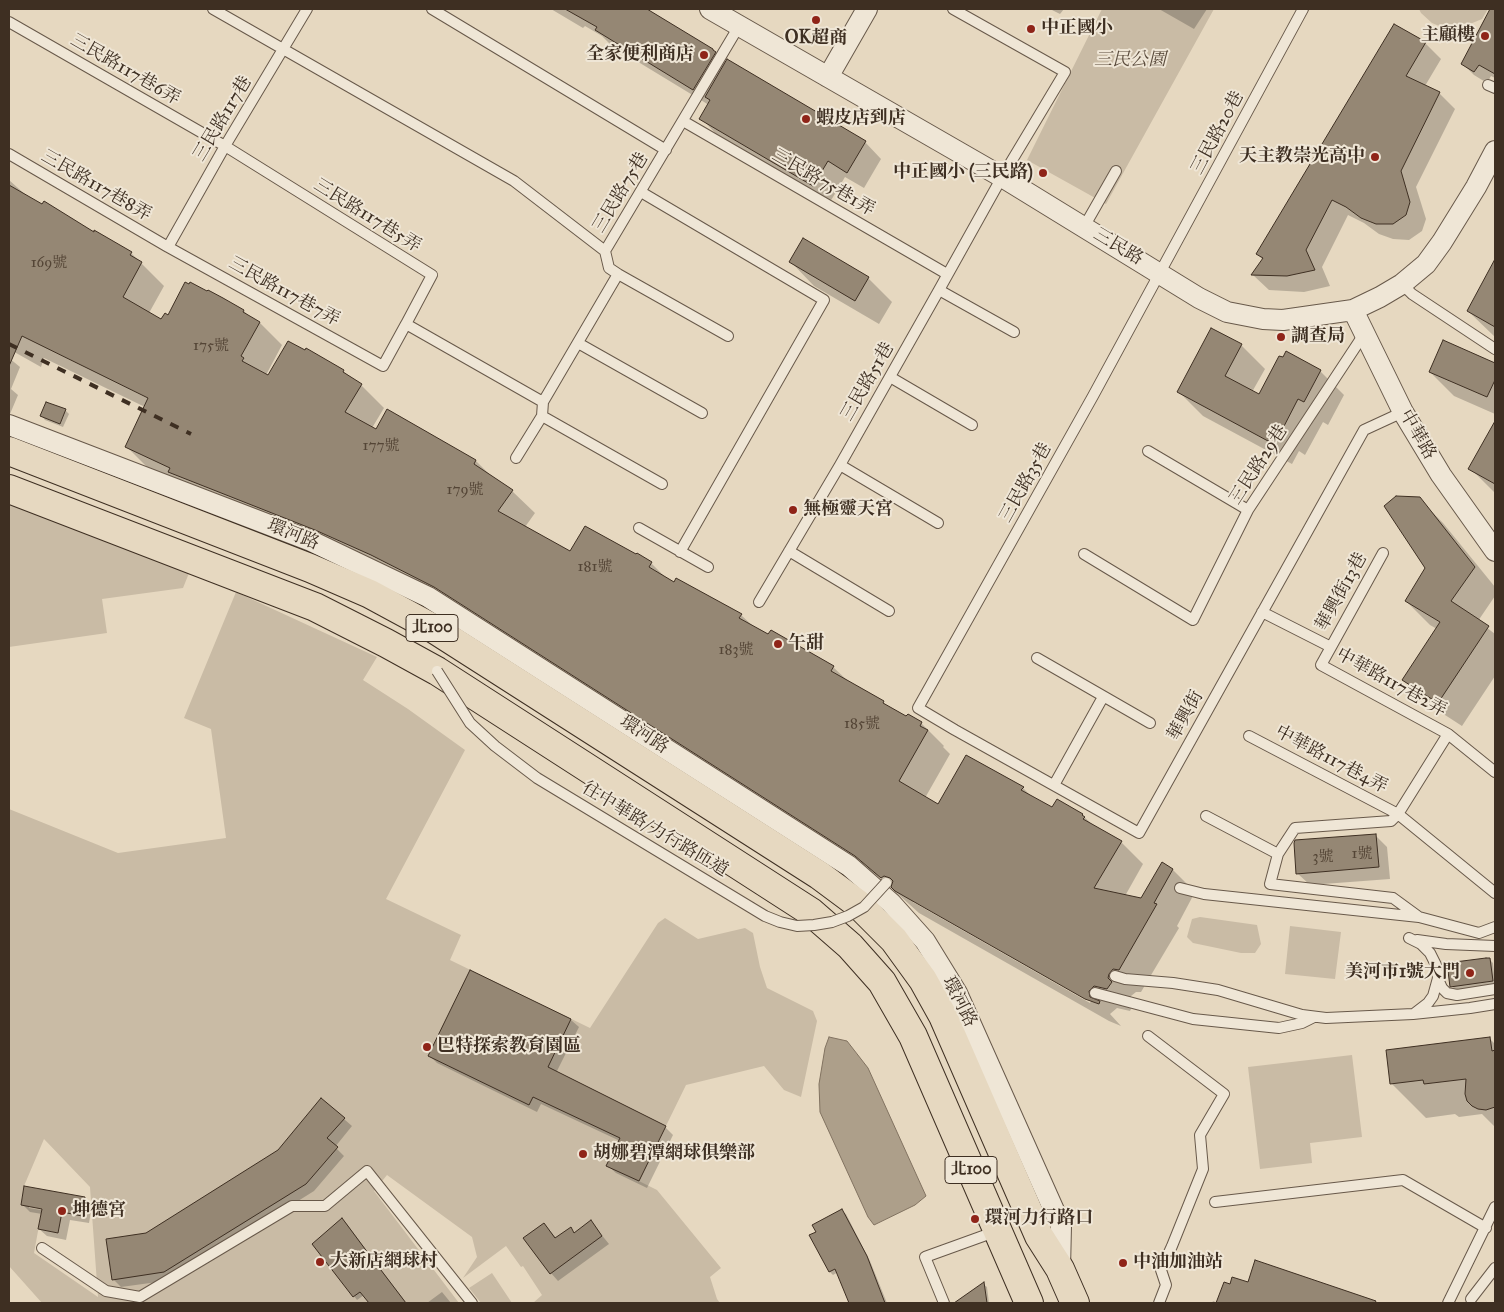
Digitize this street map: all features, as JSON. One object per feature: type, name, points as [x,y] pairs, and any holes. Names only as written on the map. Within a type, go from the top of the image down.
[{"type":"highway","name":"環河路","points":[[9,451],[310,568],[370,594],[431,627],[819,875],[858,904],[894,940],[927,987],[943,1016],[1039,1236],[1060,1269],[1074,1303]]},
{"type":"highway","name":"北100","points":[[9,489],[316,607],[437,671],[811,912],[850,946],[882,982],[913,1036],[1029,1303]]},
{"type":"street","name":"三民路","points":[[710,9],[1002,177],[1199,298],[1227,312],[1262,319],[1283,320],[1353,310],[1402,284],[1426,264],[1442,242],[1495,152]]},
{"type":"street","points":[[828,77],[867,9]]},
{"type":"street","name":"中華路","points":[[1353,310],[1403,412],[1441,475],[1495,551]]},
{"type":"street","name":"環河路","points":[[9,425],[311,541],[428,597],[849,866],[891,903],[919,935],[958,993],[1061,1226],[1060,1269]]},
{"type":"lane","points":[[213,9],[514,180],[605,251]]},
{"type":"lane","name":"三民路117巷","points":[[168,247],[225,146],[308,9]]},
{"type":"lane","points":[[432,9],[666,150]]},
{"type":"lane","name":"三民路51巷","points":[[759,602],[840,465],[1002,177],[1065,72],[953,9]]},
{"type":"lane","name":"三民路20巷","points":[[1161,273],[1303,9]]},
{"type":"lane","name":"三民路117巷6弄","points":[[9,22],[225,146]]},
{"type":"lane","name":"三民路75巷","points":[[618,274],[609,268],[605,251],[739,26]]},
{"type":"lane","name":"三民路75巷1弄","points":[[683,121],[947,274]]},
{"type":"lane","name":"三民路117巷5弄","points":[[225,146],[432,275],[406,324]]},
{"type":"lane","name":"三民路117巷8弄","points":[[9,154],[168,247]]},
{"type":"lane","points":[[1084,227],[1116,171]]},
{"type":"lane","points":[[641,192],[824,300],[680,552]]},
{"type":"lane","name":"三民路117巷7弄","points":[[168,247],[384,366],[406,324]]},
{"type":"lane","name":"三民路35巷","points":[[918,708],[1161,273]]},
{"type":"lane","points":[[516,458],[542,416],[543,402],[618,274],[728,336]]},
{"type":"lane","points":[[1402,284],[1412,294],[1495,349]]},
{"type":"lane","points":[[939,290],[1014,332]]},
{"type":"lane","points":[[406,324],[543,402]]},
{"type":"lane","name":"三民路29巷","points":[[1084,554],[1193,620],[1248,510],[1364,334]]},
{"type":"lane","points":[[578,343],[702,413]]},
{"type":"lane","points":[[890,377],[972,425]]},
{"type":"lane","name":"華興街","points":[[918,708],[1139,833],[1364,430],[1403,412]]},
{"type":"lane","points":[[542,416],[662,484]]},
{"type":"lane","points":[[1148,451],[1248,510]]},
{"type":"lane","points":[[840,465],[938,523]]},
{"type":"lane","points":[[638,528],[708,568]]},
{"type":"lane","points":[[789,551],[890,611]]},
{"type":"lane","name":"華興街13巷","points":[[1331,647],[1383,553]]},
{"type":"lane","name":"中華路117巷2弄","points":[[1262,612],[1331,647],[1321,665],[1448,734]]},
{"type":"lane","points":[[1037,658],[1150,723]]},
{"type":"lane","name":"往中華路/力行路匝道","points":[[437,671],[470,723],[502,752],[537,778],[765,916],[797,926],[814,926],[832,922],[864,907],[886,883]]},
{"type":"lane","points":[[1054,786],[1103,697]]},
{"type":"lane","points":[[1419,917],[1393,898],[1270,884],[1278,854],[1295,828],[1391,821],[1398,814],[1448,734],[1495,772]]},
{"type":"lane","name":"中華路117巷4弄","points":[[1249,736],[1398,814],[1495,893]]},
{"type":"lane","points":[[1206,816],[1278,854]]},
{"type":"lane","points":[[1180,888],[1204,894],[1419,917],[1479,933],[1495,927]]},
{"type":"lane","points":[[1495,946],[1446,944],[1410,938],[1421,944],[1430,953],[1436,965],[1442,988],[1447,993],[1457,995],[1495,989]]},
{"type":"lane","points":[[1115,976],[1125,979],[1173,983],[1218,990],[1315,1017],[1338,1018],[1413,1014],[1495,1004]]},
{"type":"lane","points":[[1413,1014],[1428,1003],[1438,978]]},
{"type":"lane","points":[[1095,993],[1193,1019],[1279,1028],[1302,1023],[1315,1017]]},
{"type":"lane","points":[[1148,1036],[1224,1094],[1200,1135],[1203,1169],[1161,1270],[1166,1285],[1159,1303]]},
{"type":"lane","points":[[42,1248],[106,1291],[140,1297],[292,1206],[324,1206],[367,1171],[472,1303]]},
{"type":"lane","points":[[1215,1202],[1403,1180],[1486,1228]]},
{"type":"lane","points":[[1448,1303],[1495,1207]]},
{"type":"lane","points":[[944,1303],[925,1257],[998,1231]]},
{"type":"lane","points":[[1454,1290],[1473,1301],[1495,1268]]},
{"type":"green space","name":"三民公園","points":[[1102,9],[1214,9],[1106,204],[1027,160]]},
{"type":"green space","points":[[1419,9],[1488,9],[1482,19],[1458,29],[1444,28],[1432,23]]},
{"type":"green space","points":[[9,504],[189,573],[183,588],[102,599],[107,633],[9,647]]},
{"type":"green space","points":[[236,592],[377,657],[363,680],[408,709],[465,750],[386,899],[461,935],[450,960],[590,1028],[658,923],[665,918],[698,939],[745,928],[753,933],[760,967],[767,988],[813,1011],[817,1021],[801,1097],[784,1090],[764,1066],[686,1085],[639,1181],[657,1190],[721,1268],[710,1277],[720,1303],[533,1303],[542,1295],[523,1266],[521,1267],[506,1246],[463,1278],[477,1257],[472,1237],[387,1175],[374,1191],[459,1303],[42,1303],[9,1266],[9,809],[118,853],[226,838],[211,729],[184,718]],"holes":[[[44,1139],[90,1187],[98,1297],[34,1253],[42,1209],[21,1204],[24,1186]]]},
{"type":"green space","points":[[1200,917],[1257,925],[1261,944],[1255,953],[1241,953],[1193,943],[1187,937],[1192,919]]},
{"type":"green space","points":[[1290,926],[1341,932],[1335,979],[1285,974]]},
{"type":"green space","points":[[1352,1055],[1362,1137],[1310,1143],[1312,1163],[1260,1169],[1248,1067]]},
{"type":"green space","points":[[492,1273],[512,1303],[481,1303],[469,1288]]},
{"type":"shaded area","points":[[829,1037],[847,1041],[868,1068],[926,1196],[915,1205],[874,1225],[868,1217],[820,1112],[819,1084],[825,1048]]},
{"type":"building","points":[[565,9],[647,9],[716,52],[693,90],[595,30],[597,27]]},
{"type":"building","name":"主顧樓","points":[[1490,9],[1495,9],[1495,74],[1479,65],[1474,72],[1461,64]]},
{"type":"building","points":[[1394,24],[1426,42],[1406,76],[1440,92],[1401,171],[1410,202],[1406,215],[1393,224],[1376,224],[1361,218],[1332,200],[1306,250],[1315,270],[1287,276],[1251,275],[1263,258],[1256,254]]},
{"type":"building","points":[[727,59],[866,141],[847,173],[828,161],[813,186],[699,119],[710,100],[705,97]]},
{"type":"building","points":[[9,185],[42,204],[44,201],[94,232],[94,230],[132,252],[130,255],[142,262],[123,297],[161,319],[165,313],[168,315],[185,282],[189,284],[190,282],[208,290],[244,310],[243,312],[260,322],[241,356],[244,358],[242,361],[268,375],[288,341],[305,350],[306,348],[344,370],[343,372],[362,384],[345,412],[376,429],[387,409],[476,460],[474,464],[513,490],[498,511],[570,551],[585,526],[652,562],[649,567],[674,582],[676,578],[742,614],[739,618],[768,634],[771,630],[834,666],[831,671],[884,701],[883,703],[906,716],[908,714],[922,722],[920,726],[928,730],[899,781],[938,804],[966,755],[1024,787],[1021,790],[1052,807],[1057,799],[1083,814],[1085,817],[1083,819],[1122,841],[1094,888],[1141,898],[1162,862],[1173,869],[1154,903],[1157,904],[1119,970],[1113,969],[1109,974],[1108,978],[1112,982],[1107,989],[1094,986],[1089,991],[1090,997],[1100,1001],[1099,1004],[1085,999],[895,891],[891,887],[893,881],[890,878],[884,876],[881,878],[855,856],[434,587],[371,555],[315,530],[168,472],[170,468],[125,447],[148,398],[22,336],[9,366]]},
{"type":"building","points":[[803,238],[869,277],[855,301],[789,262]]},
{"type":"building","points":[[1495,259],[1495,327],[1467,311]]},
{"type":"building","points":[[1211,328],[1242,344],[1225,376],[1259,394],[1279,356],[1283,357],[1286,351],[1321,370],[1304,402],[1298,399],[1281,432],[1274,428],[1268,441],[1177,392]]},
{"type":"building","points":[[1443,340],[1495,363],[1495,380],[1487,397],[1429,372]]},
{"type":"building","points":[[46,402],[66,409],[60,424],[40,416]]},
{"type":"building","points":[[1495,421],[1495,484],[1468,469]]},
{"type":"building","points":[[1396,496],[1420,497],[1475,567],[1451,601],[1489,626],[1438,703],[1402,680],[1440,622],[1405,601],[1425,568],[1384,506]]},
{"type":"building","points":[[1376,834],[1379,867],[1296,874],[1295,840]]},
{"type":"building","name":"美河市1號大門","points":[[1490,958],[1493,981],[1450,987],[1447,963]]},
{"type":"building","points":[[470,970],[571,1019],[548,1067],[666,1126],[639,1181],[606,1166],[620,1138],[533,1097],[529,1105],[428,1056]]},
{"type":"building","points":[[1490,1037],[1492,1051],[1495,1050],[1495,1107],[1486,1110],[1472,1106],[1467,1101],[1465,1094],[1466,1079],[1424,1084],[1423,1080],[1390,1084],[1386,1050]]},
{"type":"building","points":[[321,1098],[345,1118],[327,1138],[338,1147],[306,1184],[164,1272],[112,1280],[106,1239],[146,1233],[278,1150]]},
{"type":"building","name":"坤德宮","points":[[24,1186],[85,1197],[82,1216],[62,1212],[58,1233],[38,1229],[42,1209],[21,1205]]},
{"type":"building","points":[[842,1209],[867,1256],[885,1303],[849,1303],[835,1269],[829,1272],[809,1235],[816,1232],[812,1225]]},
{"type":"building","points":[[342,1218],[406,1303],[369,1303],[360,1292],[353,1297],[312,1244]]},
{"type":"building","points":[[591,1220],[602,1236],[550,1274],[523,1238],[544,1223],[555,1238],[571,1227],[574,1233]]},
{"type":"building","points":[[1255,1260],[1376,1301],[1375,1303],[1216,1303],[1224,1282],[1230,1284],[1232,1277],[1248,1282]]},
{"type":"building","points":[[984,1282],[987,1303],[954,1303]]},
{"type":"railway","points":[[9,344],[191,434]]},
{"type":"place","name":"OK超商","points":[[816,20]]},
{"type":"place","name":"中正國小","points":[[1031,29]]},
{"type":"place","name":"主顧樓","points":[[1485,36]]},
{"type":"place","name":"全家便利商店","points":[[704,55]]},
{"type":"place","name":"蝦皮店到店","points":[[806,119]]},
{"type":"place","name":"天主教崇光高中","points":[[1375,157]]},
{"type":"place","name":"中正國小 (三民路)","points":[[1043,173]]},
{"type":"place","name":"調查局","points":[[1281,337]]},
{"type":"place","name":"無極靈天宮","points":[[793,510]]},
{"type":"place","name":"午甜","points":[[778,644]]},
{"type":"place","name":"美河市1號大門","points":[[1470,973]]},
{"type":"place","name":"巴特探索教育園區","points":[[427,1047]]},
{"type":"place","name":"胡娜碧潭網球俱樂部","points":[[583,1154]]},
{"type":"place","name":"坤德宮","points":[[62,1211]]},
{"type":"place","name":"環河力行路口","points":[[975,1219]]},
{"type":"place","name":"大新店網球村","points":[[320,1262]]},
{"type":"place","name":"中油加油站","points":[[1123,1263]]}]
